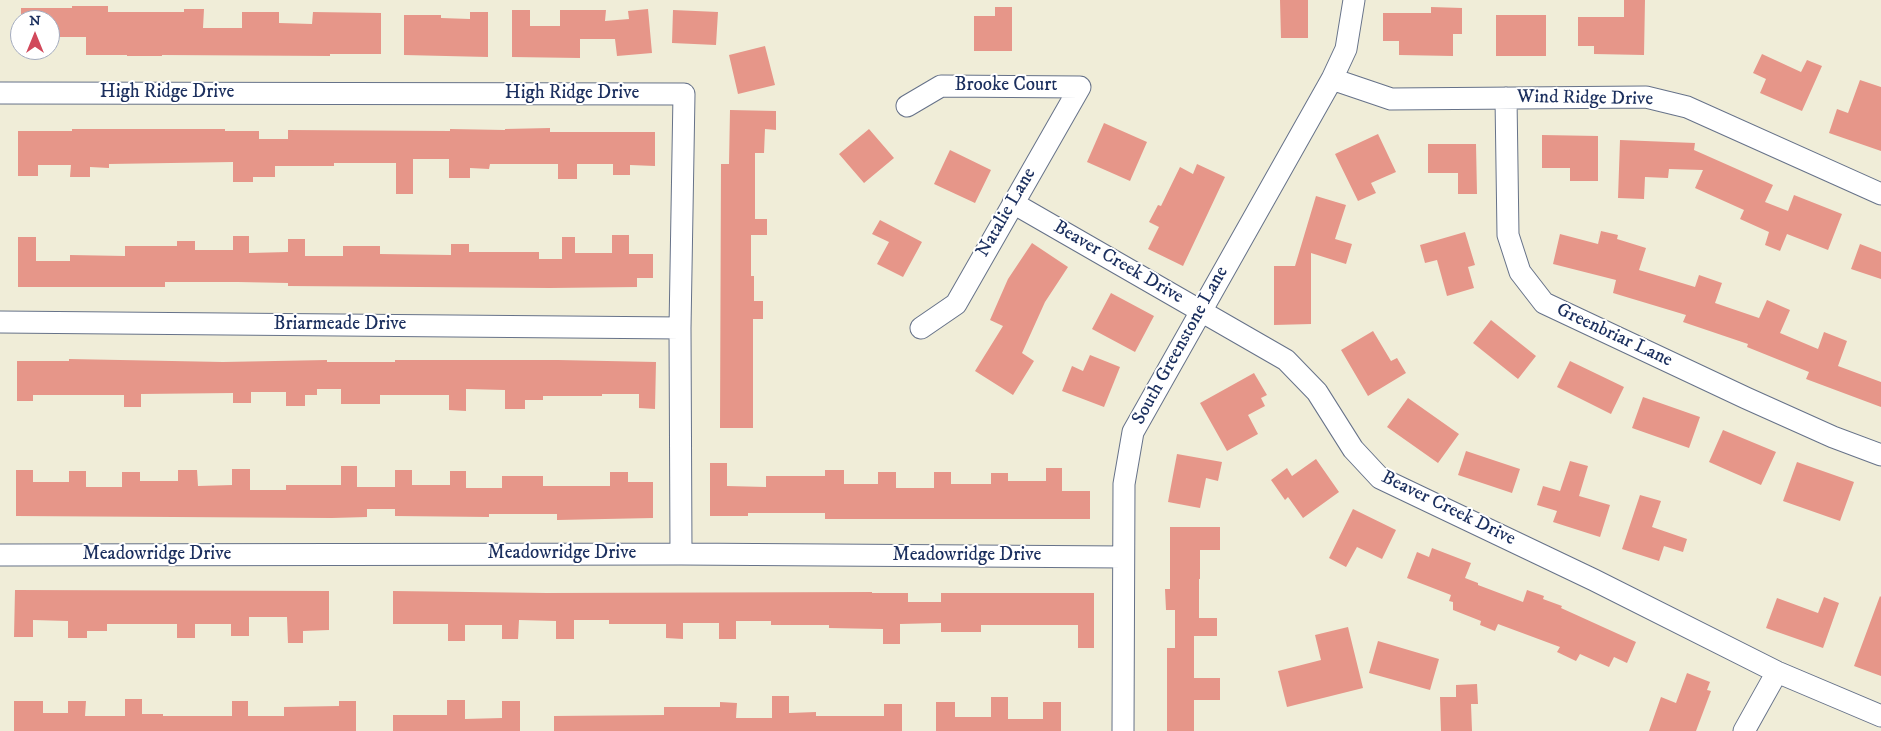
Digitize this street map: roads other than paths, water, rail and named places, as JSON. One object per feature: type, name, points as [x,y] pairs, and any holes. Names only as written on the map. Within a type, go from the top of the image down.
[{"type":"street","name":"South Greenstone Lane","points":[[1123,731],[1124,484],[1133,432],[1332,78],[1346,49],[1354,0]]},
{"type":"street","name":"Wind Ridge Drive","points":[[1332,78],[1391,99],[1646,97],[1687,107],[1881,194]]},
{"type":"street","name":"Brooke Court","points":[[907,106],[940,86],[1080,87]]},
{"type":"street","name":"Natalie Lane","points":[[921,328],[956,304],[1080,87]]},
{"type":"street","name":"High Ridge Drive","points":[[0,93],[684,94],[680,328],[681,554]]},
{"type":"street","name":"Greenbriar Lane","points":[[1506,98],[1508,236],[1520,272],[1544,303],[1746,398],[1833,437],[1881,455]]},
{"type":"street","name":"Beaver Creek Drive","points":[[1013,203],[1286,360],[1318,392],[1352,449],[1380,478],[1594,580],[1777,672],[1881,716]]},
{"type":"street","name":"Briarmeade Drive","points":[[0,322],[680,328]]},
{"type":"street","name":"Meadowridge Drive","points":[[0,555],[681,554],[1124,556]]},
{"type":"street","points":[[1744,731],[1777,672]]}]
